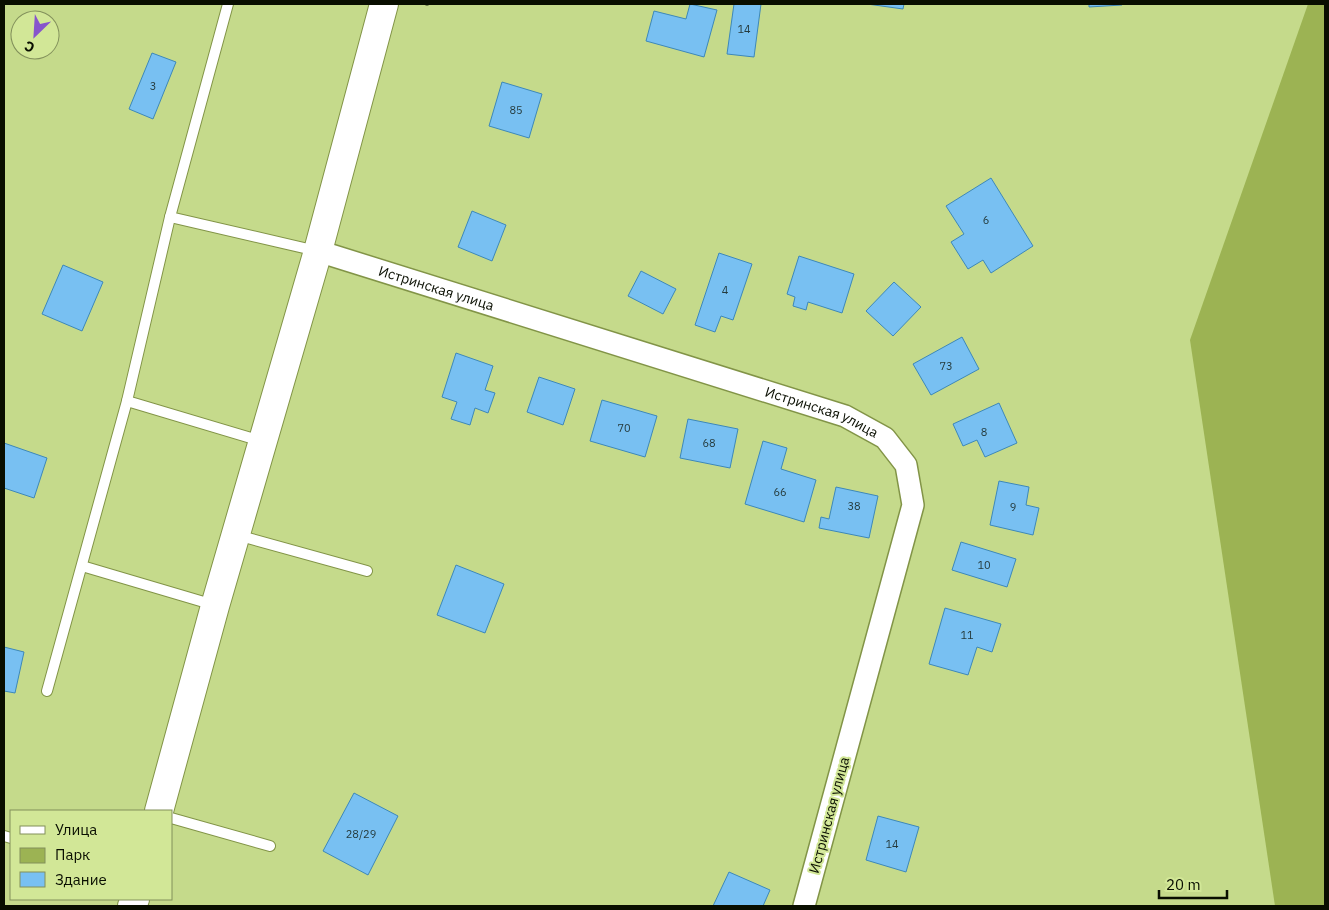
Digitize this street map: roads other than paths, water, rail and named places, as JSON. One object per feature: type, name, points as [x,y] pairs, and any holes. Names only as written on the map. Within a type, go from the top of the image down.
[{"type":"street","points":[[159,810],[215,606],[318,251],[384,4]]},
{"type":"street","name":"Истринская улица","points":[[318,251],[845,416],[885,438],[906,464],[913,505],[804,906]]},
{"type":"lane","points":[[47,691],[127,401],[170,217],[228,4]]},
{"type":"lane","points":[[170,217],[318,251]]},
{"type":"lane","points":[[127,401],[262,442]]},
{"type":"lane","points":[[237,535],[367,571]]},
{"type":"lane","points":[[82,566],[215,606]]},
{"type":"lane","points":[[172,818],[270,846]]}]
